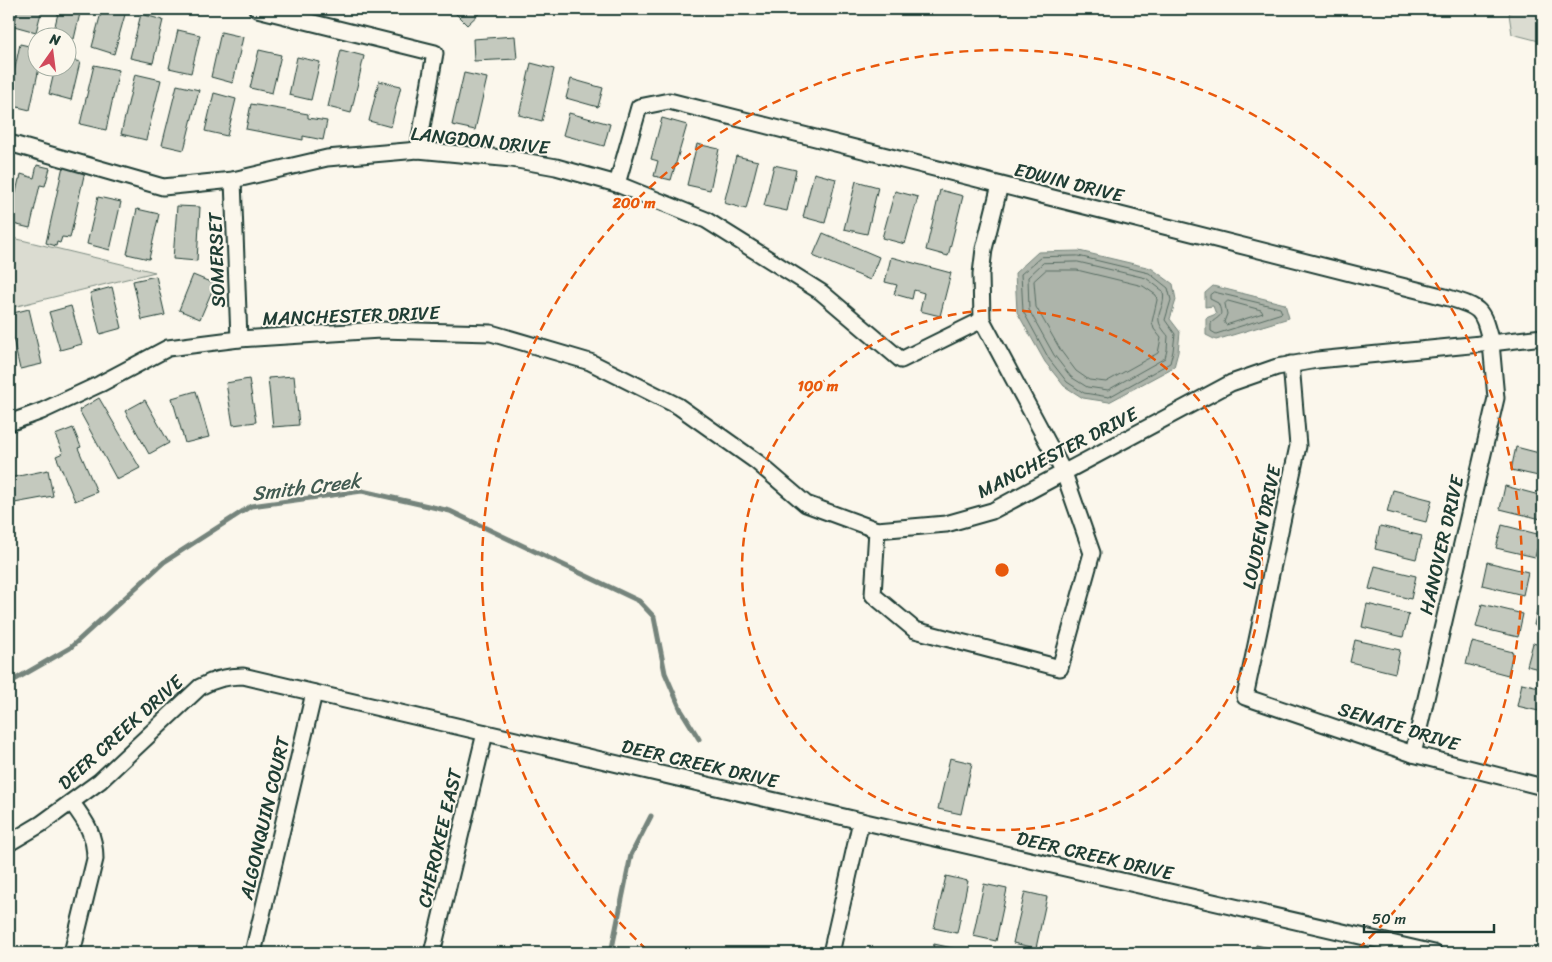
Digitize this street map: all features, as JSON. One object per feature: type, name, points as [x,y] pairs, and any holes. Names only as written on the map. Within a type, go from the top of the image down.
[{"type":"street","points":[[257,9],[435,53],[418,150]]},
{"type":"street","name":"EDWIN DRIVE","points":[[617,184],[640,107],[669,101],[1468,304],[1476,307],[1483,315],[1491,343]]},
{"type":"street","name":"LANGDON DRIVE","points":[[9,143],[162,187],[233,180],[328,158],[418,150],[512,159],[556,167],[617,184],[706,220],[821,292],[901,360],[982,320]]},
{"type":"street","name":"SOMERSET","points":[[233,180],[239,339]]},
{"type":"street","points":[[877,530],[873,595],[915,630],[1060,668],[1092,553],[1064,472],[982,320],[981,274],[984,249],[1000,185]]},
{"type":"street","name":"MANCHESTER DRIVE","points":[[9,423],[42,411],[100,384],[168,348],[239,339],[380,330],[491,333],[590,362],[678,406],[757,462],[806,504],[877,530],[946,524],[992,511],[1231,383],[1259,372],[1317,360],[1491,343]]},
{"type":"street","points":[[1491,343],[1543,337]]},
{"type":"street","name":"HANOVER DRIVE","points":[[1413,754],[1496,398],[1491,343]]},
{"type":"street","name":"LOUDEN DRIVE","points":[[1245,697],[1298,446],[1291,364]]},
{"type":"street","name":"DEER CREEK DRIVE","points":[[9,843],[72,803],[120,763],[192,693],[211,681],[229,676],[244,676],[861,822],[1434,953]]},
{"type":"street","name":"ALGONQUIN COURT","points":[[253,953],[314,693]]},
{"type":"street","name":"SENATE DRIVE","points":[[1245,697],[1413,754],[1543,787]]},
{"type":"street","name":"CHEROKEE EAST","points":[[432,953],[485,733]]},
{"type":"street","points":[[72,803],[91,832],[95,847],[95,859],[72,953]]},
{"type":"street","points":[[831,953],[861,822]]},
{"type":"shaded area","points":[[1513,9],[1543,9],[1543,42],[1512,34],[1509,14]]},
{"type":"shaded area","points":[[9,237],[155,272],[9,308]]},
{"type":"water","points":[[1079,251],[1151,268],[1173,284],[1176,300],[1170,319],[1180,332],[1174,367],[1109,402],[1083,398],[1064,386],[1045,362],[1017,312],[1015,273],[1038,252]]},
{"type":"water","points":[[1213,286],[1285,304],[1289,318],[1216,340],[1206,335],[1206,318],[1216,314],[1213,306],[1205,307],[1205,293]]},
{"type":"building","points":[[18,9],[42,9],[37,28],[28,28],[28,30],[14,26]]},
{"type":"building","points":[[59,9],[81,9],[77,28],[54,28]]},
{"type":"building","points":[[102,9],[126,11],[114,54],[92,47]]},
{"type":"building","points":[[451,9],[484,9],[467,25]]},
{"type":"building","points":[[141,14],[163,20],[153,63],[130,58]]},
{"type":"building","points":[[178,30],[200,35],[191,73],[169,68]]},
{"type":"building","points":[[221,32],[243,37],[233,83],[211,77]]},
{"type":"building","points":[[515,36],[517,59],[474,61],[473,39]]},
{"type":"building","points":[[20,44],[28,46],[28,78],[37,78],[30,110],[9,105],[9,96]]},
{"type":"building","points":[[259,50],[281,55],[272,93],[250,88]]},
{"type":"building","points":[[341,50],[364,56],[351,113],[328,107]]},
{"type":"building","points":[[297,57],[320,62],[311,100],[289,95]]},
{"type":"building","points":[[531,63],[554,69],[542,121],[519,115]]},
{"type":"building","points":[[94,65],[119,70],[106,130],[80,124]]},
{"type":"building","points":[[464,73],[487,78],[475,130],[452,125]]},
{"type":"building","points":[[135,74],[161,80],[146,140],[121,134]]},
{"type":"building","points":[[53,78],[76,78],[71,100],[49,94]]},
{"type":"building","points":[[571,79],[603,88],[598,107],[566,98]]},
{"type":"building","points":[[379,81],[401,86],[391,127],[369,121]]},
{"type":"building","points":[[177,85],[199,90],[184,150],[162,145]]},
{"type":"building","points":[[214,93],[236,99],[227,136],[205,131]]},
{"type":"building","points":[[251,104],[308,114],[308,118],[327,121],[323,140],[303,136],[303,140],[246,129]]},
{"type":"building","points":[[569,113],[610,124],[604,146],[563,135]]},
{"type":"building","points":[[662,118],[687,125],[671,180],[654,176],[658,161],[651,159]]},
{"type":"building","points":[[697,144],[719,149],[710,190],[687,185]]},
{"type":"building","points":[[736,156],[758,161],[746,209],[724,203]]},
{"type":"building","points":[[37,165],[50,168],[45,186],[40,185],[30,228],[9,223],[21,174],[34,178]]},
{"type":"building","points":[[774,165],[796,170],[787,211],[764,206]]},
{"type":"building","points":[[63,166],[85,171],[70,238],[62,237],[60,243],[57,242],[56,246],[46,243]]},
{"type":"building","points":[[814,173],[836,179],[825,223],[803,217]]},
{"type":"building","points":[[856,181],[878,187],[867,234],[844,229]]},
{"type":"building","points":[[940,190],[963,196],[948,256],[926,250]]},
{"type":"building","points":[[895,191],[918,197],[905,244],[882,238]]},
{"type":"building","points":[[98,197],[121,202],[110,250],[87,244]]},
{"type":"building","points":[[177,206],[200,207],[197,261],[173,259]]},
{"type":"building","points":[[137,209],[159,214],[149,259],[127,254]]},
{"type":"building","points":[[823,233],[879,257],[870,280],[813,256]]},
{"type":"building","points":[[891,257],[951,273],[940,316],[920,311],[924,293],[914,290],[912,299],[894,294],[897,285],[885,282]]},
{"type":"building","points":[[193,275],[215,284],[200,319],[179,310]]},
{"type":"building","points":[[156,276],[165,315],[142,320],[133,281]]},
{"type":"building","points":[[112,287],[122,328],[100,334],[90,293]]},
{"type":"building","points":[[71,306],[82,344],[60,350],[49,312]]},
{"type":"building","points":[[29,309],[42,364],[20,369],[9,314]]},
{"type":"building","points":[[294,376],[299,425],[273,427],[268,378]]},
{"type":"building","points":[[249,379],[256,422],[233,425],[226,383]]},
{"type":"building","points":[[196,391],[209,437],[185,443],[172,398]]},
{"type":"building","points":[[99,398],[140,468],[117,480],[79,410]]},
{"type":"building","points":[[145,400],[169,443],[149,454],[125,411]]},
{"type":"building","points":[[73,428],[81,447],[78,448],[97,492],[75,501],[56,456],[63,453],[55,435]]},
{"type":"building","points":[[1516,447],[1543,454],[1543,477],[1511,470]]},
{"type":"building","points":[[48,470],[53,496],[9,504],[9,478]]},
{"type":"building","points":[[1505,486],[1543,496],[1541,519],[1500,509]]},
{"type":"building","points":[[1393,490],[1432,500],[1426,522],[1387,512]]},
{"type":"building","points":[[1502,525],[1541,535],[1535,557],[1496,548]]},
{"type":"building","points":[[1380,526],[1422,536],[1416,559],[1375,549]]},
{"type":"building","points":[[1487,562],[1528,572],[1523,595],[1482,585]]},
{"type":"building","points":[[1375,566],[1416,576],[1411,599],[1369,589]]},
{"type":"building","points":[[1539,602],[1543,603],[1543,627],[1534,625]]},
{"type":"building","points":[[1367,604],[1409,614],[1403,637],[1362,627]]},
{"type":"building","points":[[1482,604],[1523,614],[1518,637],[1476,627]]},
{"type":"building","points":[[1355,640],[1400,650],[1395,673],[1350,662]]},
{"type":"building","points":[[1472,642],[1513,652],[1508,675],[1466,664]]},
{"type":"building","points":[[1533,643],[1543,646],[1543,670],[1527,666]]},
{"type":"building","points":[[1522,683],[1543,688],[1543,712],[1517,706]]},
{"type":"building","points":[[950,758],[972,763],[961,814],[938,809]]},
{"type":"building","points":[[946,876],[968,881],[957,933],[934,928]]},
{"type":"building","points":[[984,884],[1007,889],[996,941],[973,936]]},
{"type":"building","points":[[1025,892],[1047,897],[1036,948],[1013,943]]},
{"type":"building","points":[[934,944],[957,949],[956,953],[932,953]]},
{"type":"building","points":[[1256,945],[1279,950],[1278,953],[1255,953]]},
{"type":"waterway","name":"Smith Creek","points":[[9,683],[70,648],[164,562],[251,506],[362,491],[450,511],[639,601],[654,617],[665,673],[681,710],[699,739]]},
{"type":"waterway","name":"Smith Creek","points":[[611,953],[631,855],[651,816]]}]
